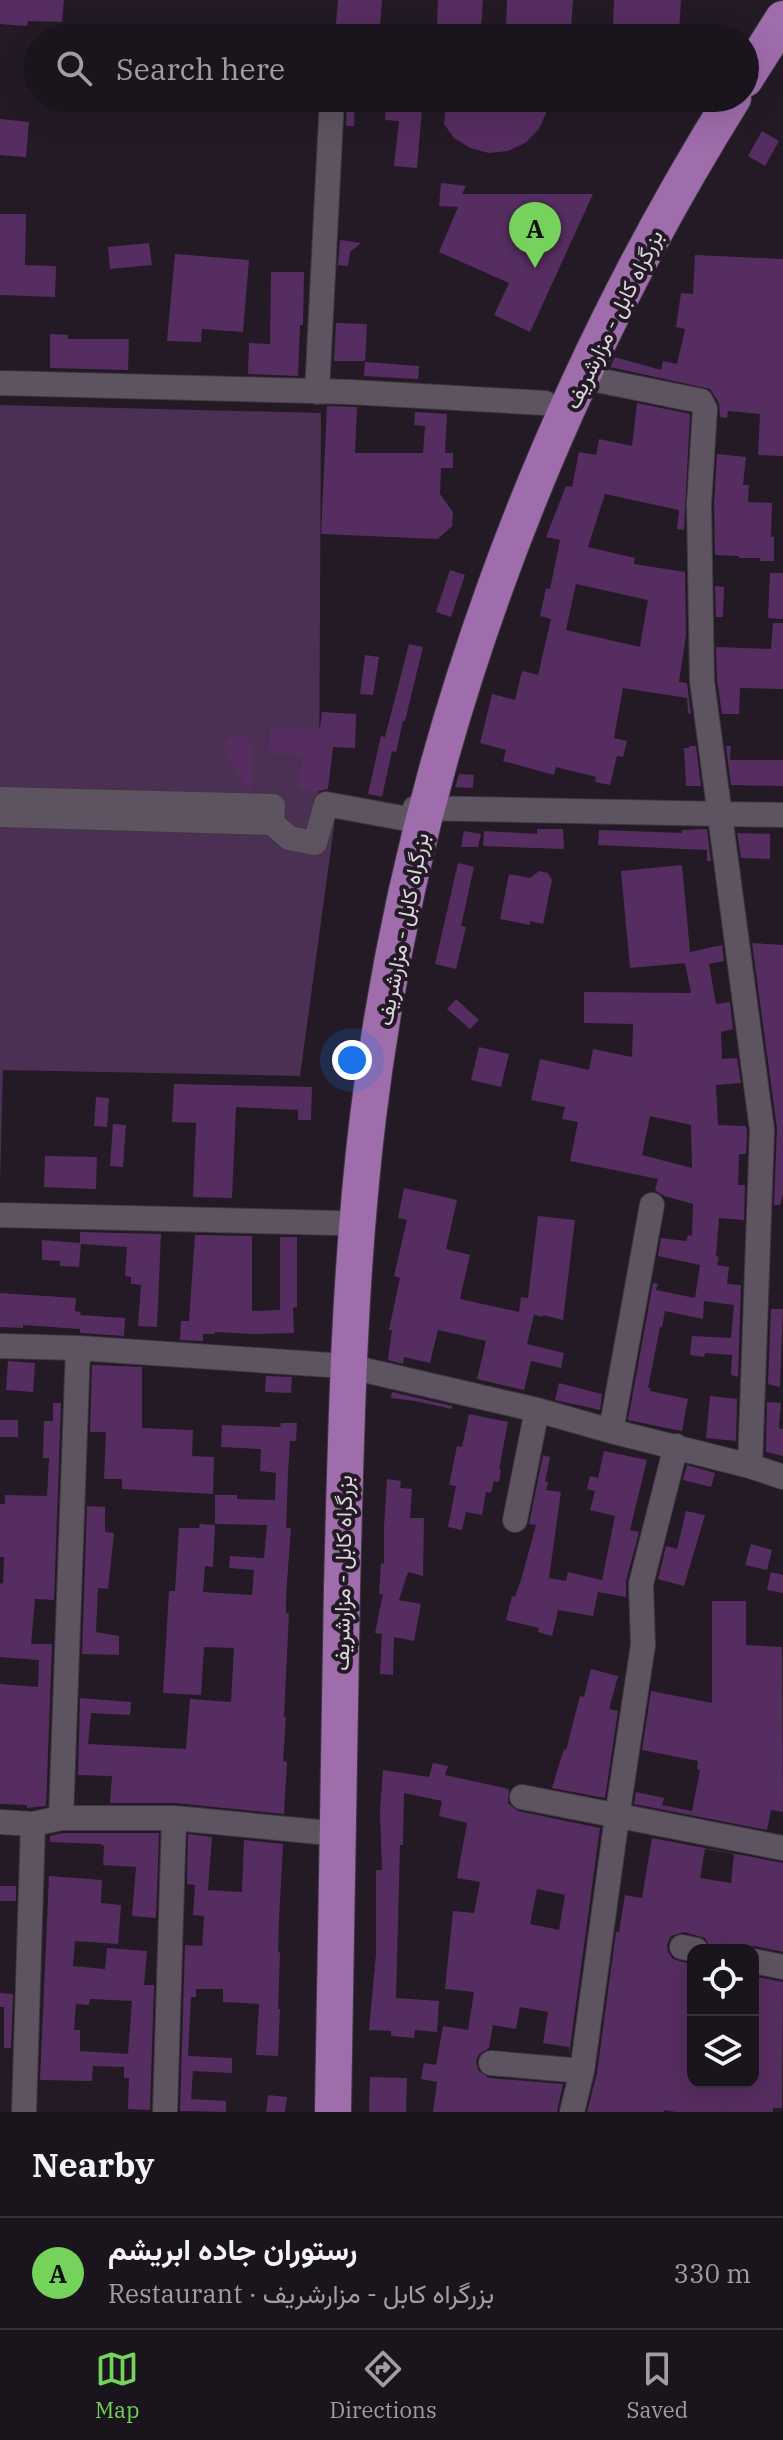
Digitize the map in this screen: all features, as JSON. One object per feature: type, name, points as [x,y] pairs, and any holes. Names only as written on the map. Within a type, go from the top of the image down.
[{"type":"highway","points":[[754,24],[770,0]]},
{"type":"highway","points":[[759,57],[783,19]]},
{"type":"highway","name":"بزرگراه کابل - مزارشریف","points":[[333,2112],[338,1366],[336,1223],[347,1112],[372,958],[471,590],[575,336],[609,268],[700,112]]},
{"type":"highway","name":"بزرگراه کابل - مزارشریف","points":[[313,2112],[319,1832],[338,1366],[368,1112],[394,958],[411,812],[531,494],[582,377],[630,278],[724,112]]},
{"type":"street","points":[[317,392],[331,112]]},
{"type":"street","points":[[582,377],[701,401],[705,405],[699,504],[702,681],[762,1130],[750,1466]]},
{"type":"street","points":[[0,383],[317,392],[545,403]]},
{"type":"street","points":[[0,799],[273,806],[272,823]]},
{"type":"street","points":[[0,815],[272,823],[289,838],[315,843],[326,804],[411,812],[783,815]]},
{"type":"street","points":[[611,1431],[652,1205]]},
{"type":"street","points":[[0,1215],[336,1223]]},
{"type":"street","points":[[0,1346],[78,1348],[338,1366],[537,1410],[783,1477]]},
{"type":"street","points":[[61,1818],[78,1348]]},
{"type":"street","points":[[515,1520],[537,1410]]},
{"type":"street","points":[[572,2112],[582,2071],[643,1645],[641,1584],[676,1446]]},
{"type":"street","points":[[522,1797],[783,1848]]},
{"type":"street","points":[[0,1822],[33,1824],[61,1818],[174,1818],[319,1832]]},
{"type":"street","points":[[165,2112],[174,1818]]},
{"type":"street","points":[[24,2112],[33,1824]]},
{"type":"street","points":[[759,1962],[783,1967]]},
{"type":"street","points":[[491,2063],[582,2071]]},
{"type":"shaded area","points":[[0,405],[321,413],[319,793],[338,797],[300,1076],[3,1070],[0,1183]]},
{"type":"building","points":[[0,0],[64,0],[62,22],[28,21],[24,26],[0,24]]},
{"type":"building","points":[[338,0],[382,0],[380,24],[336,24]]},
{"type":"building","points":[[438,0],[483,0],[481,24],[437,24]]},
{"type":"building","points":[[507,0],[573,0],[571,24],[506,24]]},
{"type":"building","points":[[614,0],[681,0],[680,24],[613,24]]},
{"type":"building","points":[[346,112],[354,112],[354,126],[346,126]]},
{"type":"building","points":[[385,112],[422,112],[417,168],[394,166],[399,121],[385,120]]},
{"type":"building","points":[[445,112],[547,112],[539,129],[525,143],[508,151],[489,153],[470,148],[454,138],[444,124]]},
{"type":"building","points":[[0,119],[29,122],[26,157],[0,155]]},
{"type":"building","points":[[762,131],[779,141],[765,166],[748,156]]},
{"type":"building","points":[[441,183],[466,186],[462,194],[593,194],[530,332],[494,315],[509,283],[439,252],[458,207],[439,206]]},
{"type":"building","points":[[0,214],[26,214],[25,265],[56,266],[55,297],[0,295]]},
{"type":"building","points":[[340,240],[361,243],[350,252],[348,266],[338,265]]},
{"type":"building","points":[[149,243],[152,265],[110,269],[108,247]]},
{"type":"building","points":[[175,254],[249,260],[243,332],[202,329],[201,342],[167,341]]},
{"type":"building","points":[[695,255],[783,259],[783,456],[758,455],[760,414],[728,411],[727,418],[720,417],[719,403],[710,389],[610,367],[615,357],[661,370],[663,361],[677,364],[685,329],[676,327],[681,293],[693,294]]},
{"type":"building","points":[[271,272],[304,272],[298,376],[248,374],[249,343],[270,344]]},
{"type":"building","points":[[336,323],[367,324],[365,361],[334,361]]},
{"type":"building","points":[[50,334],[68,335],[68,339],[129,339],[128,370],[50,368]]},
{"type":"building","points":[[365,362],[419,366],[418,379],[364,376]]},
{"type":"building","points":[[637,403],[690,414],[684,530],[677,529],[679,510],[605,494],[588,547],[635,558],[634,564],[685,572],[686,635],[679,682],[687,683],[691,714],[688,713],[687,698],[623,688],[614,738],[627,741],[623,757],[617,756],[610,785],[595,782],[596,777],[556,767],[554,775],[503,761],[506,750],[480,743],[492,694],[515,700],[522,671],[538,675],[551,619],[540,616],[546,588],[550,589],[560,540],[546,537],[566,486],[572,487],[579,452],[596,455],[599,439],[632,446]],"holes":[[[576,584],[648,600],[640,647],[566,630]]]},
{"type":"building","points":[[327,406],[357,407],[355,453],[423,453],[425,426],[414,425],[415,412],[447,414],[445,453],[453,453],[453,468],[441,468],[440,494],[453,512],[452,526],[438,539],[321,534]]},
{"type":"building","points":[[717,454],[746,457],[743,485],[749,485],[748,502],[772,503],[774,561],[715,555]]},
{"type":"building","points":[[450,570],[465,575],[451,617],[436,612]]},
{"type":"building","points":[[770,573],[783,573],[783,619],[768,618]]},
{"type":"building","points":[[715,586],[724,587],[723,617],[716,617]]},
{"type":"building","points":[[773,623],[783,623],[783,689],[740,688],[739,714],[722,714],[716,647],[771,649]]},
{"type":"building","points":[[409,644],[423,647],[405,721],[396,752],[392,751],[382,797],[368,794],[381,736],[385,737]]},
{"type":"building","points":[[365,655],[379,657],[373,695],[360,694]]},
{"type":"building","points":[[322,712],[356,714],[355,748],[333,747],[328,789],[298,789],[303,754],[269,754],[270,728],[320,728]]},
{"type":"building","points":[[236,735],[247,737],[253,746],[251,790],[248,790],[224,752],[227,741]]},
{"type":"building","points":[[696,746],[701,786],[686,786],[684,748]]},
{"type":"building","points":[[726,746],[731,746],[730,760],[783,760],[783,786],[731,785]]},
{"type":"building","points":[[459,774],[474,775],[473,788],[455,787]]},
{"type":"building","points":[[537,829],[563,829],[564,849],[483,846],[484,831],[537,834]]},
{"type":"building","points":[[707,829],[711,861],[707,861],[707,850],[598,845],[599,830],[682,833],[682,830]]},
{"type":"building","points":[[464,831],[481,834],[478,847],[461,847]]},
{"type":"building","points":[[737,833],[770,834],[770,859],[741,858]]},
{"type":"building","points":[[458,863],[474,867],[461,926],[466,927],[456,969],[435,964]]},
{"type":"building","points":[[682,865],[690,952],[722,945],[724,961],[709,964],[716,1004],[730,1002],[733,1029],[721,1032],[722,1059],[737,1058],[741,1083],[716,1085],[718,1125],[746,1126],[747,1131],[746,1154],[739,1154],[738,1185],[745,1185],[744,1220],[719,1218],[716,1256],[719,1257],[717,1265],[729,1267],[727,1284],[741,1285],[738,1377],[731,1375],[732,1355],[690,1355],[692,1336],[731,1338],[734,1305],[704,1301],[703,1319],[665,1311],[660,1327],[648,1388],[688,1399],[682,1431],[628,1420],[653,1283],[658,1284],[656,1290],[695,1298],[700,1265],[658,1256],[661,1238],[686,1241],[688,1235],[692,1236],[693,1204],[664,1196],[655,1190],[658,1179],[570,1161],[578,1122],[562,1119],[565,1107],[531,1100],[540,1059],[589,1070],[593,1049],[632,1057],[633,1024],[584,1023],[584,992],[691,993],[685,963],[630,968],[621,871]],"holes":[[[650,1116],[691,1125],[692,1168],[642,1155]]]},
{"type":"building","points":[[539,871],[548,873],[552,880],[543,924],[530,921],[530,925],[500,919],[509,874],[530,878]]},
{"type":"building","points":[[752,943],[783,945],[783,1194],[780,1205],[774,1205],[777,1128]]},
{"type":"building","points":[[456,999],[479,1020],[470,1029],[447,1009]]},
{"type":"building","points":[[479,1047],[509,1054],[501,1087],[471,1080]]},
{"type":"building","points":[[174,1084],[312,1087],[311,1120],[298,1120],[298,1110],[236,1107],[232,1198],[193,1197],[196,1123],[172,1122]]},
{"type":"building","points":[[96,1097],[109,1098],[107,1127],[94,1126]]},
{"type":"building","points":[[113,1124],[126,1125],[123,1167],[110,1166]]},
{"type":"building","points":[[45,1156],[97,1157],[96,1189],[44,1187]]},
{"type":"building","points":[[404,1188],[457,1200],[446,1249],[470,1255],[460,1299],[519,1312],[521,1297],[528,1298],[538,1216],[575,1220],[563,1320],[534,1315],[527,1344],[564,1353],[561,1368],[531,1361],[524,1390],[477,1379],[486,1341],[438,1330],[430,1363],[404,1357],[403,1364],[388,1360],[392,1330],[389,1330],[400,1278],[394,1276],[407,1220],[398,1218]]},
{"type":"building","points":[[80,1232],[161,1234],[157,1327],[138,1326],[141,1285],[131,1284],[131,1277],[125,1276],[127,1247],[81,1244],[79,1267],[60,1266],[60,1261],[42,1260],[42,1240],[80,1243]]},
{"type":"building","points":[[195,1235],[252,1236],[252,1311],[280,1310],[280,1237],[297,1237],[294,1333],[215,1332],[203,1334],[203,1341],[180,1340],[181,1321],[189,1321]]},
{"type":"building","points":[[0,1293],[76,1298],[75,1311],[81,1312],[80,1315],[125,1318],[124,1336],[80,1333],[80,1329],[23,1325],[23,1328],[0,1327]]},
{"type":"building","points":[[771,1309],[783,1309],[780,1387],[768,1384]]},
{"type":"building","points":[[8,1361],[35,1363],[33,1392],[6,1390]]},
{"type":"building","points":[[92,1365],[142,1367],[142,1428],[193,1430],[192,1456],[214,1457],[213,1494],[122,1489],[122,1479],[104,1479],[106,1432],[90,1432]]},
{"type":"building","points":[[266,1376],[292,1377],[291,1393],[265,1392]]},
{"type":"building","points":[[559,1383],[602,1394],[600,1410],[555,1400]]},
{"type":"building","points":[[392,1392],[452,1406],[452,1409],[391,1398]]},
{"type":"building","points":[[710,1396],[737,1399],[736,1441],[706,1438]]},
{"type":"building","points":[[767,1402],[781,1403],[779,1428],[783,1429],[783,1456],[766,1452]]},
{"type":"building","points":[[53,1403],[61,1403],[54,1600],[35,1599],[31,1644],[52,1644],[46,1806],[27,1808],[27,1805],[0,1804],[0,1684],[38,1687],[39,1660],[0,1657],[0,1583],[3,1584],[4,1557],[0,1557],[0,1504],[5,1504],[5,1495],[47,1496],[49,1458],[43,1458],[44,1421],[53,1421]]},
{"type":"building","points":[[469,1414],[508,1422],[499,1482],[494,1481],[491,1493],[486,1492],[482,1515],[466,1512],[462,1530],[448,1527],[456,1486],[449,1485],[457,1446],[462,1447]]},
{"type":"building","points":[[0,1420],[18,1420],[18,1437],[0,1437]]},
{"type":"building","points":[[281,1423],[297,1423],[296,1441],[290,1441],[286,1528],[291,1528],[286,1596],[286,1613],[289,1613],[284,1717],[283,1761],[287,1762],[284,1814],[175,1803],[110,1803],[112,1776],[78,1775],[80,1698],[131,1702],[130,1715],[91,1713],[88,1744],[186,1749],[190,1699],[231,1702],[234,1648],[204,1647],[201,1695],[163,1693],[169,1591],[175,1591],[179,1528],[215,1525],[213,1567],[205,1566],[203,1592],[252,1595],[254,1570],[229,1568],[230,1556],[264,1558],[267,1525],[215,1524],[215,1495],[275,1500],[276,1473],[260,1471],[261,1449],[221,1447],[222,1425],[280,1427]]},
{"type":"building","points":[[604,1451],[647,1460],[630,1530],[639,1532],[626,1581],[626,1597],[598,1592],[593,1616],[558,1610],[552,1636],[538,1632],[539,1628],[506,1620],[536,1525],[529,1524],[543,1455],[550,1457],[546,1490],[561,1492],[549,1578],[566,1581],[568,1572],[602,1580],[615,1516],[590,1510],[595,1491],[587,1489],[590,1476],[598,1478]]},
{"type":"building","points":[[687,1465],[715,1473],[711,1487],[683,1480]]},
{"type":"building","points":[[387,1479],[401,1481],[400,1488],[412,1489],[410,1518],[424,1518],[423,1576],[408,1572],[399,1600],[421,1604],[414,1641],[394,1637],[393,1675],[380,1674],[382,1634],[375,1633],[383,1594],[379,1594],[381,1563],[384,1564]]},
{"type":"building","points":[[87,1506],[105,1507],[105,1532],[114,1533],[108,1589],[98,1588],[96,1632],[119,1636],[119,1655],[82,1654]]},
{"type":"building","points":[[686,1511],[705,1515],[684,1586],[658,1579],[666,1546],[677,1549]]},
{"type":"building","points":[[751,1544],[772,1550],[767,1570],[745,1565]]},
{"type":"building","points":[[771,1572],[783,1575],[783,1593],[767,1590]]},
{"type":"building","points":[[712,1601],[746,1601],[746,1645],[782,1647],[783,1812],[771,1810],[767,1830],[634,1804],[636,1792],[664,1798],[662,1805],[692,1811],[700,1770],[697,1769],[698,1761],[642,1750],[651,1691],[712,1703]]},
{"type":"building","points":[[591,1669],[618,1676],[609,1709],[618,1711],[605,1798],[552,1788]]},
{"type":"building","points":[[433,1763],[448,1766],[445,1775],[509,1789],[508,1803],[518,1811],[600,1828],[569,2055],[569,2047],[543,2043],[548,2012],[520,2007],[516,2029],[493,2025],[489,2048],[479,2054],[476,2061],[478,2070],[489,2078],[563,2084],[557,2112],[433,2112],[437,2082],[421,2079],[424,2063],[436,2065],[443,2026],[468,2030],[474,1992],[445,1989],[453,1911],[474,1913],[480,1882],[457,1878],[467,1823],[439,1816],[442,1801],[404,1793],[396,1998],[439,2001],[437,2032],[415,2030],[414,2038],[391,2036],[391,2031],[369,2030],[376,1954],[376,1870],[382,1870],[380,1811],[383,1770],[429,1777]],"holes":[[[537,1889],[565,1895],[559,1930],[530,1924]]]},
{"type":"building","points":[[63,1833],[159,1833],[156,1918],[132,1916],[136,1867],[103,1865],[104,1846],[101,1844],[50,1842],[50,1836]]},
{"type":"building","points":[[188,1834],[212,1837],[208,1890],[242,1892],[244,1840],[283,1844],[278,1952],[278,2056],[256,2055],[259,2004],[223,2002],[223,1989],[196,1989],[196,1997],[191,1997],[188,2056],[232,2058],[232,2073],[193,2071],[191,2099],[226,2101],[226,2112],[180,2111],[185,1945],[202,1946],[204,1916],[193,1915],[195,1885],[187,1884]]},
{"type":"building","points":[[652,1838],[783,1863],[783,1952],[759,1947],[759,1944],[708,1944],[705,1938],[684,1932],[671,1936],[667,1945],[673,1959],[687,1963],[687,2088],[759,2088],[759,1977],[783,1982],[782,2108],[773,2108],[773,2112],[587,2112],[597,2073],[616,1932],[619,1932],[625,1895],[642,1898]],"holes":[[[705,1849],[734,1854],[731,1883],[700,1878]]]},
{"type":"building","points":[[49,1876],[102,1880],[101,1903],[121,1905],[118,1944],[75,1941],[73,1966],[105,1969],[107,1948],[147,1951],[144,1985],[154,1985],[150,2110],[128,2109],[129,2078],[124,2078],[124,2067],[93,2066],[92,2081],[40,2080]],"holes":[[[90,1999],[132,2001],[128,2054],[80,2051],[80,2030],[74,2030],[76,2004],[89,2005]]]},
{"type":"building","points":[[0,1886],[16,1886],[16,1901],[0,1901]]},
{"type":"building","points":[[0,1993],[13,1994],[11,2048],[4,2048],[4,2007],[0,2007]]},
{"type":"building","points":[[370,2077],[407,2078],[406,2112],[369,2112]]},
{"type":"building","points":[[268,2095],[287,2097],[285,2112],[266,2112]]},
{"type":"place","name":"رستوران جاده ابریشم","points":[[535,268]]}]
